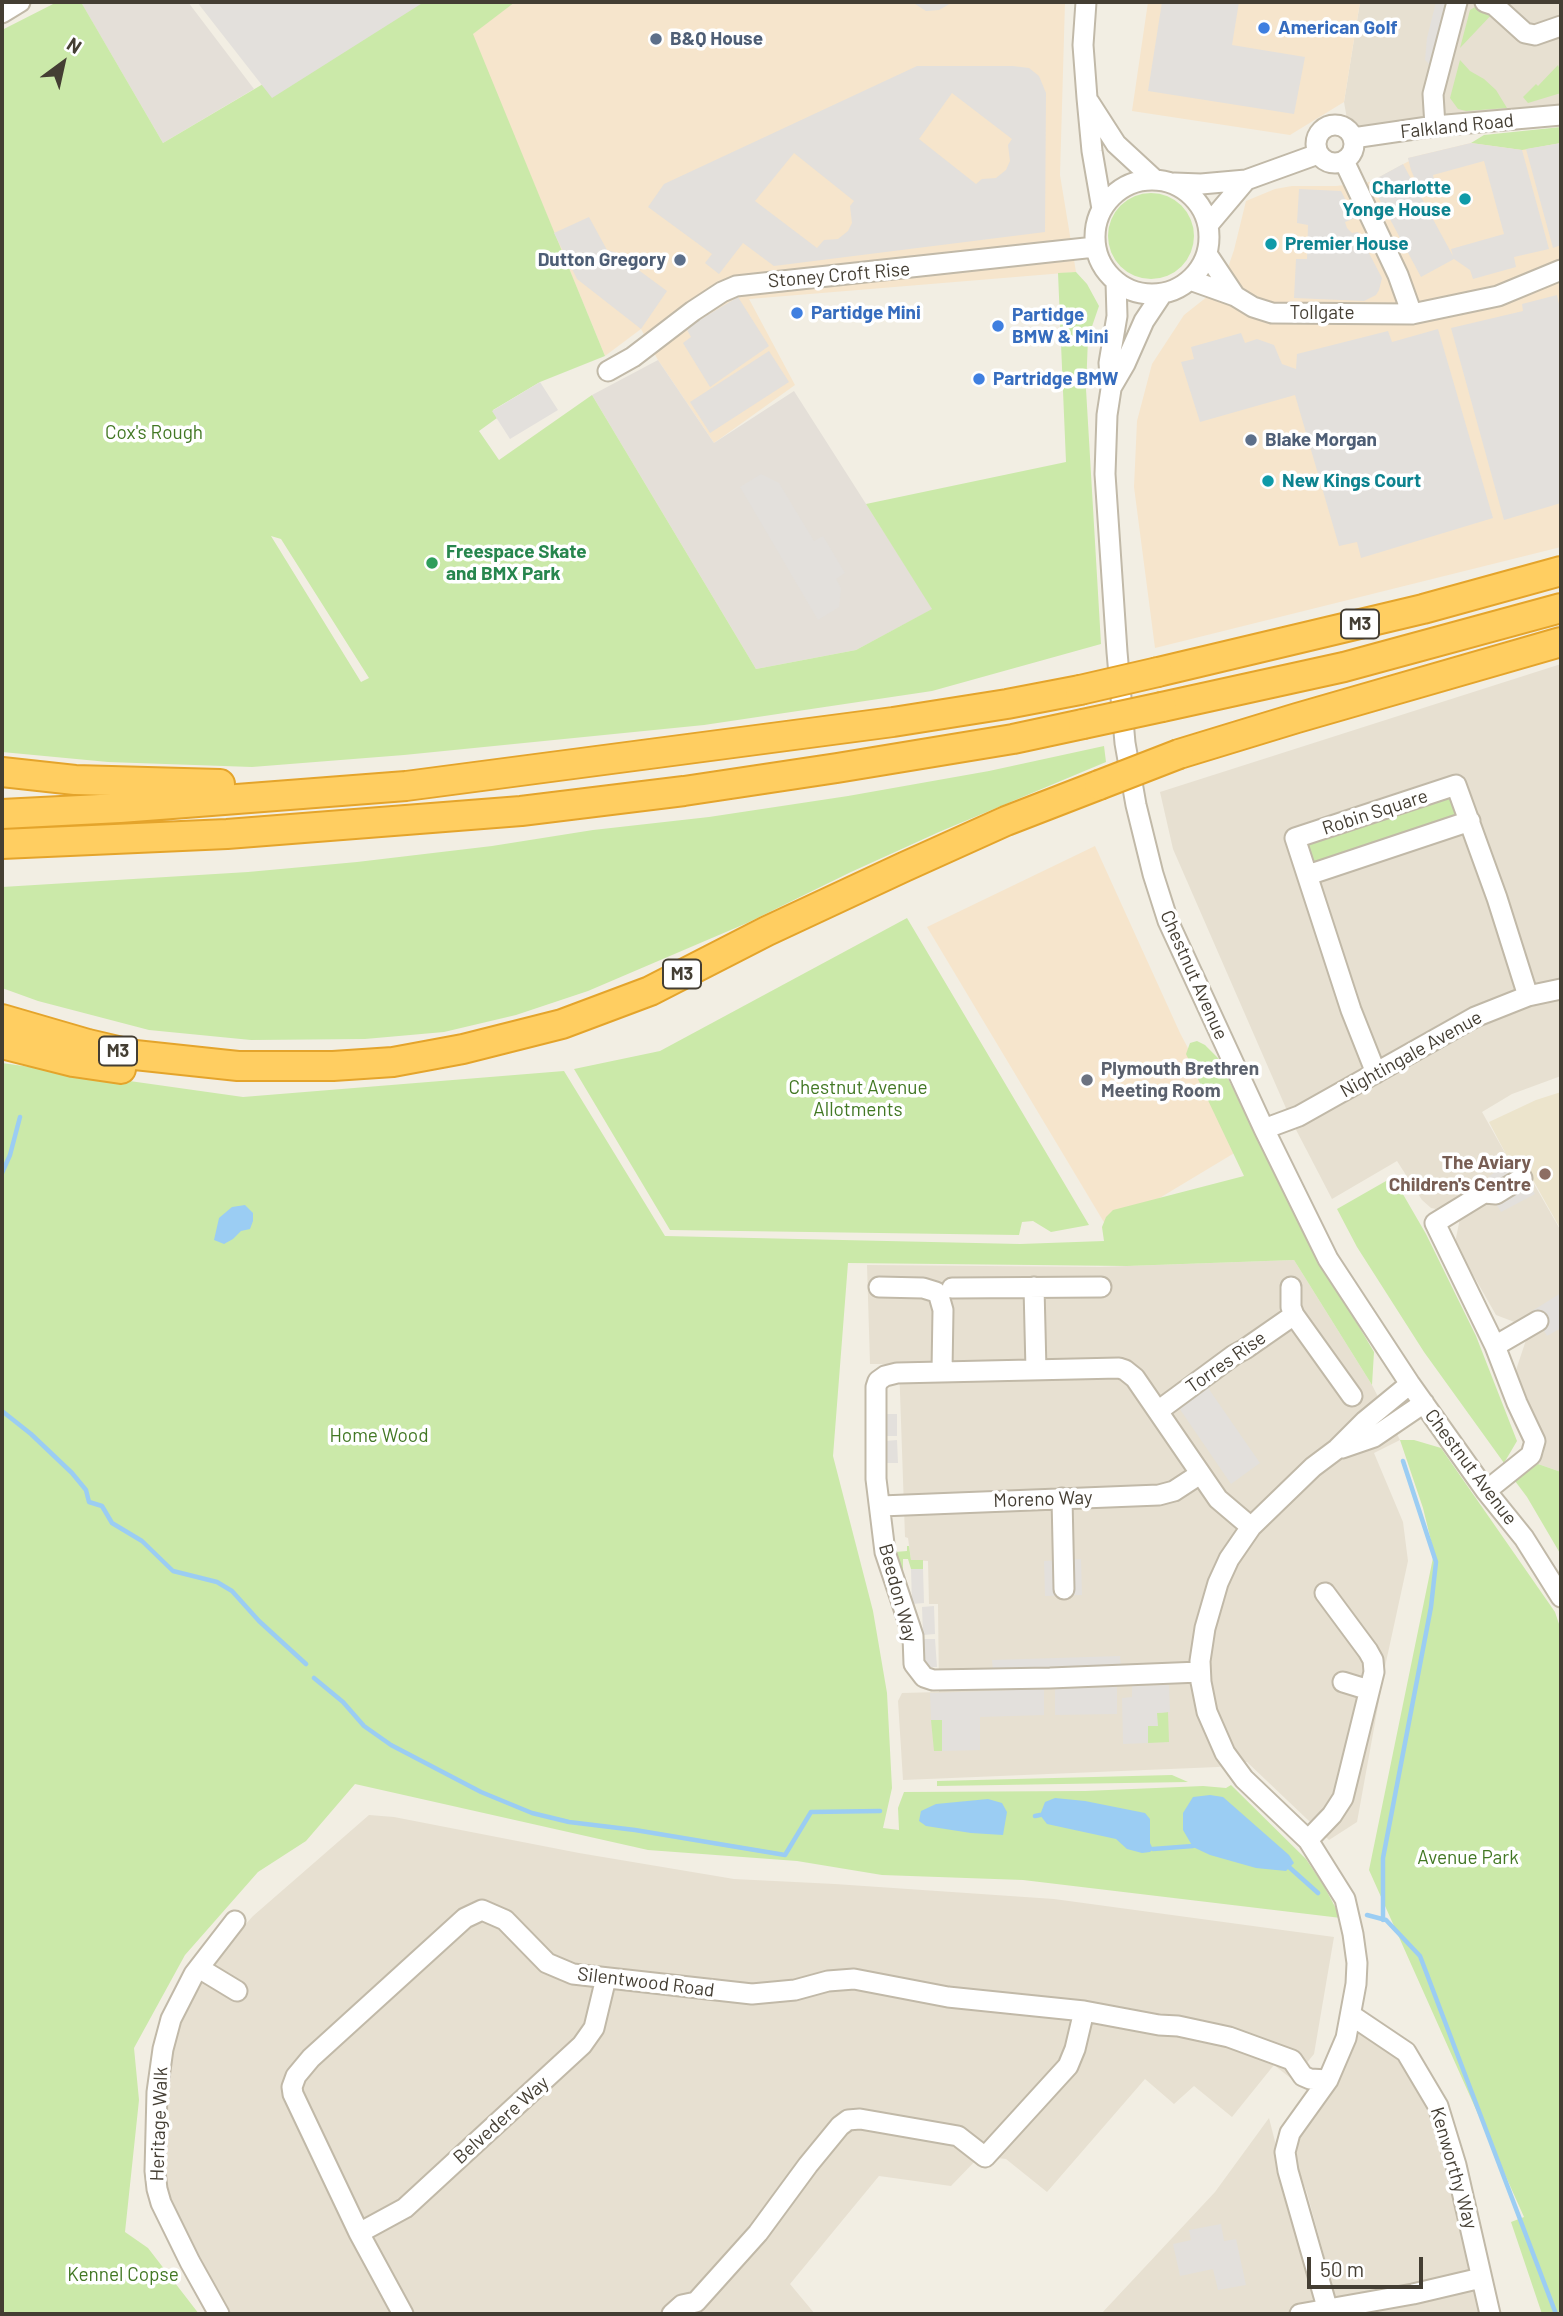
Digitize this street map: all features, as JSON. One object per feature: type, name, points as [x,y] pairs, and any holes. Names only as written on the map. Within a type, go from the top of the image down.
[{"type":"highway","name":"M3","points":[[2,814],[406,786],[893,722],[1080,690],[1423,609],[1561,571]]},
{"type":"highway","name":"M3","points":[[2,844],[227,834],[521,811],[811,772],[1013,739],[1162,707],[1344,667],[1561,608]]},
{"type":"highway","name":"M3","points":[[2,1019],[135,1055],[238,1066],[333,1066],[393,1062],[463,1049],[562,1024],[650,990],[780,925],[1006,821],[1179,754],[1561,642]]},
{"type":"highway","name":"M3","points":[[2,772],[75,780],[211,785],[402,775],[457,780]]},
{"type":"highway","name":"M3","points":[[2,1044],[73,1062],[139,1071],[196,1075],[238,1066]]},
{"type":"street","points":[[2,13],[20,2]]},
{"type":"street","points":[[1086,2],[1083,45],[1091,151],[1101,209]]},
{"type":"street","points":[[1435,126],[1433,94],[1457,2]]},
{"type":"street","points":[[1485,2],[1494,5],[1525,33],[1535,35],[1561,26]]},
{"type":"street","points":[[1087,98],[1116,144],[1162,181],[1187,192],[1201,207],[1208,225],[1207,254],[1190,280],[1177,289],[1162,294],[1146,294],[1130,290],[1116,282],[1107,272],[1095,247],[1095,228],[1101,209],[1111,197],[1124,187],[1139,181],[1162,181],[1200,184],[1246,180],[1318,154]]},
{"type":"street","name":"Falkland Road","points":[[1353,138],[1435,126],[1561,115]]},
{"type":"street","points":[[1339,125],[1353,138],[1353,151],[1344,161],[1327,162],[1318,154],[1315,141],[1326,126],[1339,125]]},
{"type":"street","points":[[1344,161],[1398,275],[1412,314]]},
{"type":"street","points":[[1208,225],[1246,180]]},
{"type":"street","name":"Stoney Croft Rise","points":[[608,372],[633,357],[670,327],[736,286],[1095,247]]},
{"type":"street","points":[[1207,254],[1235,296]]},
{"type":"street","name":"Tollgate","points":[[1190,280],[1272,313],[1412,314],[1497,296],[1561,270]]},
{"type":"street","name":"Chestnut Avenue","points":[[1116,282],[1118,316],[1110,363],[1111,389],[1107,415],[1105,474],[1125,743],[1136,805],[1168,921],[1264,1129],[1328,1259],[1410,1384],[1486,1491],[1524,1538],[1561,1597]]},
{"type":"street","name":"Chestnut Avenue","points":[[1111,389],[1144,321],[1162,294]]},
{"type":"street","name":"Robin Square","points":[[1376,1073],[1344,989],[1296,838],[1456,785],[1500,906],[1528,996]]},
{"type":"street","name":"Robin Square","points":[[1308,875],[1469,821]]},
{"type":"street","name":"Nightingale Avenue","points":[[1264,1129],[1298,1116],[1475,1017],[1528,996],[1561,989]]},
{"type":"street","points":[[1486,1491],[1531,1455],[1535,1441],[1517,1403],[1496,1346],[1435,1223],[1484,1193],[1496,1194],[1522,1178]]},
{"type":"street","points":[[880,1287],[923,1288],[936,1292],[939,1296],[943,1310],[942,1371]]},
{"type":"street","points":[[1034,1287],[1035,1370]]},
{"type":"street","points":[[953,1288],[1101,1287]]},
{"type":"street","points":[[1291,1287],[1291,1307],[1294,1315],[1352,1396]]},
{"type":"street","name":"Torres Rise","points":[[1158,1410],[1294,1315]]},
{"type":"street","points":[[1496,1346],[1538,1321]]},
{"type":"street","name":"Beedon Way","points":[[1200,1672],[933,1680],[924,1677],[914,1664],[913,1636],[883,1540],[876,1479],[874,1401],[878,1381],[890,1374],[942,1371],[1125,1370],[1136,1378],[1218,1500],[1251,1527]]},
{"type":"street","points":[[1328,2312],[1284,2152],[1290,2133],[1328,2080],[1342,2048],[1351,2015],[1357,1963],[1353,1934],[1347,1907],[1308,1839],[1244,1779],[1225,1754],[1207,1712],[1200,1672],[1205,1628],[1218,1583],[1235,1549],[1251,1527],[1303,1476],[1410,1384]]},
{"type":"street","points":[[1337,1449],[1374,1437],[1424,1403]]},
{"type":"street","name":"Moreno Way","points":[[881,1506],[1159,1495],[1174,1491],[1200,1474]]},
{"type":"street","points":[[1062,1498],[1064,1589]]},
{"type":"street","points":[[1308,1839],[1332,1815],[1343,1798],[1374,1672],[1373,1660],[1325,1593]]},
{"type":"street","points":[[1343,1682],[1369,1690]]},
{"type":"street","name":"Silentwood Road","points":[[401,2314],[293,2094],[294,2081],[305,2064],[465,1918],[482,1910],[505,1920],[553,1967],[573,1974],[752,1994],[795,1990],[828,1981],[854,1979],[948,1997],[1084,2011],[1229,2037],[1292,2060],[1303,2076],[1328,2080]]},
{"type":"street","name":"Heritage Walk","points":[[219,2314],[162,2203],[155,2171],[157,2092],[166,2034],[182,1997],[199,1968],[235,1921]]},
{"type":"street","points":[[199,1968],[237,1991]]},
{"type":"street","name":"Belvedere Way","points":[[359,2233],[405,2208],[582,2045],[594,2028],[606,1978]]},
{"type":"street","points":[[672,2314],[682,2305],[696,2302],[758,2233],[808,2165],[848,2120],[860,2119],[958,2136],[985,2157],[1068,2066],[1084,2011]]},
{"type":"street","name":"Kenworthy Way","points":[[1351,2015],[1406,2052],[1438,2106],[1456,2165],[1490,2314]]},
{"type":"street","points":[[1300,2314],[1328,2312],[1481,2278]]},
{"type":"shaded area","points":[[188,2],[254,89],[163,143],[82,4]]},
{"type":"shaded area","points":[[197,2],[424,2],[272,98]]},
{"type":"shaded area","points":[[512,2],[1065,2],[1060,175],[1076,272],[749,299],[795,385],[714,443],[658,360],[641,329],[605,356],[472,34]]},
{"type":"shaded area","points":[[912,2],[953,2],[939,10],[926,11]]},
{"type":"shaded area","points":[[1148,2],[1360,2],[1344,102],[1290,135],[1132,111]]},
{"type":"shaded area","points":[[1162,2],[1239,2],[1232,45],[1305,57],[1294,114],[1148,91]]},
{"type":"shaded area","points":[[1360,2],[1561,2],[1561,106],[1358,127],[1347,119],[1344,102]]},
{"type":"shaded area","points":[[1436,2],[1450,2],[1433,68],[1425,60],[1427,38]]},
{"type":"shaded area","points":[[917,66],[1029,68],[1039,76],[1046,93],[1045,232],[774,266],[743,243],[719,274],[705,263],[712,254],[648,207],[664,184]],"holes":[[[952,93],[1012,139],[1008,145],[1010,161],[1006,170],[996,178],[982,179],[976,184],[919,139]],[[794,153],[854,201],[850,206],[852,223],[848,231],[838,239],[824,240],[817,248],[755,201]]]},
{"type":"shaded area","points":[[1561,130],[1561,547],[1155,648],[1134,487],[1137,421],[1152,364],[1184,315],[1222,285],[1246,201],[1275,189],[1292,186],[1336,186],[1370,182],[1409,161],[1408,158],[1471,143]]},
{"type":"shaded area","points":[[1471,143],[1522,150],[1549,249],[1514,257],[1516,267],[1473,279],[1470,270],[1454,259],[1421,277],[1370,182],[1403,164],[1453,256],[1451,249],[1504,234],[1484,161],[1433,175],[1436,187],[1420,191],[1408,158]]},
{"type":"shaded area","points":[[1561,143],[1561,245],[1553,248],[1526,149]]},
{"type":"shaded area","points":[[1299,189],[1341,191],[1355,218],[1345,222],[1347,228],[1352,233],[1358,232],[1382,278],[1376,295],[1364,301],[1294,298],[1296,259],[1307,259],[1308,225],[1297,223]]},
{"type":"shaded area","points":[[589,217],[607,250],[614,252],[667,291],[641,329],[577,279],[554,233]]},
{"type":"shaded area","points":[[1557,295],[1561,304],[1561,503],[1504,520],[1451,328],[1523,311],[1522,304]]},
{"type":"shaded area","points":[[738,297],[769,346],[710,387],[683,343],[691,337],[686,328]]},
{"type":"shaded area","points":[[1438,329],[1493,518],[1361,558],[1357,542],[1339,546],[1295,395],[1200,422],[1181,362],[1194,359],[1191,347],[1241,333],[1245,343],[1257,339],[1274,345],[1282,364],[1296,369],[1297,354],[1388,331],[1392,342]]},
{"type":"shaded area","points":[[769,351],[789,382],[710,433],[690,402]]},
{"type":"shaded area","points":[[658,360],[714,443],[794,391],[933,609],[856,650],[756,669],[592,395]]},
{"type":"shaded area","points":[[540,382],[558,410],[510,439],[492,411]]},
{"type":"shaded area","points":[[761,474],[779,483],[814,541],[823,536],[845,573],[836,579],[841,588],[839,607],[818,620],[740,487]]},
{"type":"shaded area","points":[[1561,664],[1561,1076],[1512,1094],[1482,1112],[1509,1160],[1518,1156],[1561,1231],[1561,1472],[1538,1464],[1544,1452],[1544,1439],[1515,1373],[1527,1337],[1517,1323],[1496,1315],[1455,1243],[1460,1218],[1486,1202],[1476,1187],[1436,1209],[1431,1208],[1422,1200],[1397,1161],[1332,1199],[1292,1122],[1173,849],[1160,792]]},
{"type":"shaded area","points":[[1095,846],[1180,1033],[1241,1149],[1108,1229],[927,927]]},
{"type":"shaded area","name":"The Aviary Children's Centre","points":[[1561,1092],[1561,1230],[1519,1155],[1509,1160],[1489,1122],[1536,1100]]},
{"type":"shaded area","points":[[1515,1160],[1535,1194],[1501,1212],[1495,1202],[1494,1186],[1489,1176]]},
{"type":"shaded area","points":[[1294,1260],[1372,1385],[1400,1440],[1374,1453],[1403,1522],[1408,1561],[1386,1662],[1357,1822],[1329,1840],[1247,1762],[1218,1767],[903,1780],[898,1701],[902,1693],[939,1692],[938,1604],[929,1604],[928,1561],[911,1560],[908,1538],[905,1537],[899,1364],[870,1364],[867,1265],[1100,1267]]},
{"type":"shaded area","points":[[1561,1293],[1561,1328],[1547,1336],[1532,1311]]},
{"type":"shaded area","points":[[1206,1385],[1260,1463],[1231,1484],[1177,1405]]},
{"type":"shaded area","points":[[886,1414],[897,1414],[897,1436],[886,1436]]},
{"type":"shaded area","points":[[897,1440],[898,1463],[887,1463],[886,1441]]},
{"type":"shaded area","points":[[1081,1559],[1082,1595],[1045,1596],[1044,1561]]},
{"type":"shaded area","points":[[911,1569],[923,1569],[924,1603],[912,1604]]},
{"type":"shaded area","points":[[934,1606],[935,1634],[923,1635],[922,1607]]},
{"type":"shaded area","points":[[923,1639],[935,1639],[937,1667],[925,1667]]},
{"type":"shaded area","points":[[1120,1656],[1121,1667],[993,1672],[992,1660]]},
{"type":"shaded area","points":[[1169,1685],[1170,1712],[1157,1713],[1158,1726],[1148,1726],[1148,1743],[1123,1744],[1122,1698],[1132,1697],[1132,1686]]},
{"type":"shaded area","points":[[1117,1687],[1117,1714],[1055,1715],[1055,1688]]},
{"type":"shaded area","points":[[1044,1689],[1044,1715],[980,1717],[980,1750],[942,1751],[942,1720],[931,1720],[930,1693]]},
{"type":"shaded area","points":[[369,1815],[394,1817],[579,1853],[734,1879],[1054,1899],[1334,1937],[1314,2054],[1293,2080],[1274,2065],[1232,2117],[1194,2086],[1174,2104],[1145,2079],[1047,2192],[1006,2159],[980,2156],[951,2186],[879,2176],[790,2284],[815,2314],[227,2314],[164,2194],[164,2077],[175,2027],[211,1962],[253,1916]]},
{"type":"shaded area","points":[[1355,2032],[1367,2032],[1402,2058],[1429,2096],[1486,2314],[1340,2314],[1307,2193],[1291,2149]]},
{"type":"shaded area","points":[[1269,2118],[1319,2314],[1101,2314],[1215,2192]]},
{"type":"shaded area","points":[[1221,2224],[1224,2241],[1236,2239],[1246,2285],[1218,2290],[1213,2269],[1180,2276],[1173,2244],[1191,2240],[1189,2230]]},
{"type":"green space","name":"Cox's Rough","points":[[57,2],[81,2],[163,143],[402,2],[515,2],[473,34],[605,356],[540,382],[493,410],[497,418],[479,431],[499,460],[592,395],[756,669],[856,650],[932,609],[866,504],[1066,462],[1058,273],[1076,272],[1087,284],[1099,306],[1088,338],[1086,389],[1101,644],[932,691],[704,725],[404,755],[252,767],[108,762],[2,752],[2,30]],"holes":[[[271,536],[281,539],[369,678],[361,682]]]},
{"type":"green space","points":[[1483,5],[1495,11],[1460,48],[1470,10]]},
{"type":"green space","points":[[1460,60],[1496,90],[1507,108],[1466,111],[1458,109],[1450,98]]},
{"type":"green space","points":[[1558,65],[1561,73],[1561,93],[1528,103],[1523,97]]},
{"type":"green space","points":[[1561,127],[1561,143],[1522,150],[1471,143],[1484,135]]},
{"type":"green space","points":[[1151,193],[1175,200],[1187,212],[1194,236],[1187,260],[1175,272],[1151,279],[1127,272],[1115,260],[1108,236],[1115,212],[1127,200]]},
{"type":"green space","points":[[1104,746],[1106,762],[939,832],[747,923],[588,991],[516,1015],[444,1032],[365,1039],[251,1040],[149,1030],[38,1001],[2,988],[2,887],[248,872],[492,846],[848,796],[989,771]]},
{"type":"green space","points":[[1451,794],[1458,814],[1454,818],[1313,863],[1306,848],[1310,840]]},
{"type":"green space","name":"Chestnut Avenue Allotments","points":[[907,918],[1089,1225],[1051,1232],[1033,1221],[1022,1222],[1019,1235],[670,1230],[574,1069],[660,1051]]},
{"type":"green space","name":"Home Wood","points":[[1197,1041],[1218,1058],[1304,1234],[1374,1352],[1372,1385],[1294,1260],[1127,1266],[848,1263],[833,1456],[873,1611],[887,1693],[892,1788],[883,1828],[899,1830],[898,1808],[904,1792],[1085,1791],[1203,1786],[1226,1788],[1231,1785],[1306,1859],[1341,1918],[1023,1880],[882,1875],[797,1861],[648,1850],[355,1784],[306,1841],[258,1872],[185,1955],[134,2048],[139,2100],[125,2232],[148,2248],[199,2314],[2,2314],[2,1063],[243,1097],[564,1071],[665,1236],[1020,1244],[1104,1241],[1102,1227],[1113,1210],[1244,1176],[1186,1054],[1190,1043]]},
{"type":"green space","points":[[1393,1177],[1426,1234],[1476,1336],[1517,1441],[1504,1463],[1424,1352],[1357,1247],[1337,1209]]},
{"type":"green space","name":"Avenue Park","points":[[1400,1440],[1414,1440],[1441,1448],[1555,1612],[1561,1630],[1561,2314],[1542,2314],[1511,2222],[1524,2217],[1369,1870],[1434,1553],[1423,1508]]},
{"type":"green space","points":[[1538,1464],[1561,1472],[1561,1555],[1515,1481]]},
{"type":"green space","points":[[907,1546],[911,1560],[923,1560],[923,1569],[911,1569],[908,1559],[903,1559],[903,1571],[899,1566],[895,1552],[907,1551]]},
{"type":"green space","points":[[1168,1712],[1169,1742],[1148,1743],[1148,1726],[1157,1726],[1157,1713]]},
{"type":"green space","points":[[942,1719],[942,1751],[934,1751],[931,1720]]},
{"type":"green space","points":[[1172,1775],[1188,1782],[937,1786],[937,1781]]},
{"type":"water","points":[[245,1205],[253,1213],[250,1229],[241,1231],[224,1244],[214,1240],[219,1218],[232,1207]]},
{"type":"water","points":[[1193,1797],[1223,1797],[1289,1855],[1294,1863],[1286,1871],[1256,1868],[1210,1855],[1193,1847],[1183,1830],[1183,1813]]},
{"type":"water","points":[[1055,1798],[1145,1813],[1150,1819],[1150,1843],[1153,1849],[1142,1853],[1127,1849],[1116,1839],[1047,1824],[1040,1815],[1045,1802]]},
{"type":"water","points":[[988,1799],[1002,1803],[1007,1812],[1003,1835],[926,1826],[919,1821],[921,1811],[936,1804]]},
{"type":"waterway","points":[[2,1173],[10,1155],[20,1117]]},
{"type":"waterway","points":[[2,1411],[72,1473],[86,1490],[89,1502],[102,1506],[112,1523],[142,1541],[173,1571],[217,1582],[232,1591],[259,1621],[306,1664]]},
{"type":"waterway","points":[[1383,1920],[1383,1858],[1431,1607],[1436,1562],[1403,1461]]},
{"type":"waterway","points":[[314,1678],[343,1702],[364,1726],[391,1745],[481,1792],[532,1813],[569,1822],[785,1855],[811,1812],[880,1811]]},
{"type":"waterway","points":[[1035,1816],[1040,1815]]},
{"type":"waterway","points":[[1153,1849],[1193,1846]]},
{"type":"waterway","points":[[1289,1867],[1318,1893]]},
{"type":"waterway","points":[[1367,1915],[1386,1920],[1420,1956],[1556,2314]]},
{"type":"place","name":"American Golf","points":[[1264,28]]},
{"type":"place","name":"B&Q House","points":[[656,39]]},
{"type":"place","name":"Charlotte Yonge House","points":[[1465,199]]},
{"type":"place","name":"Premier House","points":[[1271,244]]},
{"type":"place","name":"Dutton Gregory","points":[[680,260]]},
{"type":"place","name":"Partidge Mini","points":[[797,313]]},
{"type":"place","name":"Partidge BMW & Mini","points":[[998,326]]},
{"type":"place","name":"Partridge BMW","points":[[979,379]]},
{"type":"place","name":"Blake Morgan","points":[[1251,440]]},
{"type":"place","name":"New Kings Court","points":[[1268,481]]},
{"type":"place","name":"Freespace Skate and BMX Park","points":[[432,563]]},
{"type":"place","name":"Plymouth Brethren Meeting Room","points":[[1087,1080]]},
{"type":"place","name":"The Aviary Children's Centre","points":[[1545,1174]]},
{"type":"park label","name":"Kennel Copse","points":[[123,2275]]}]
